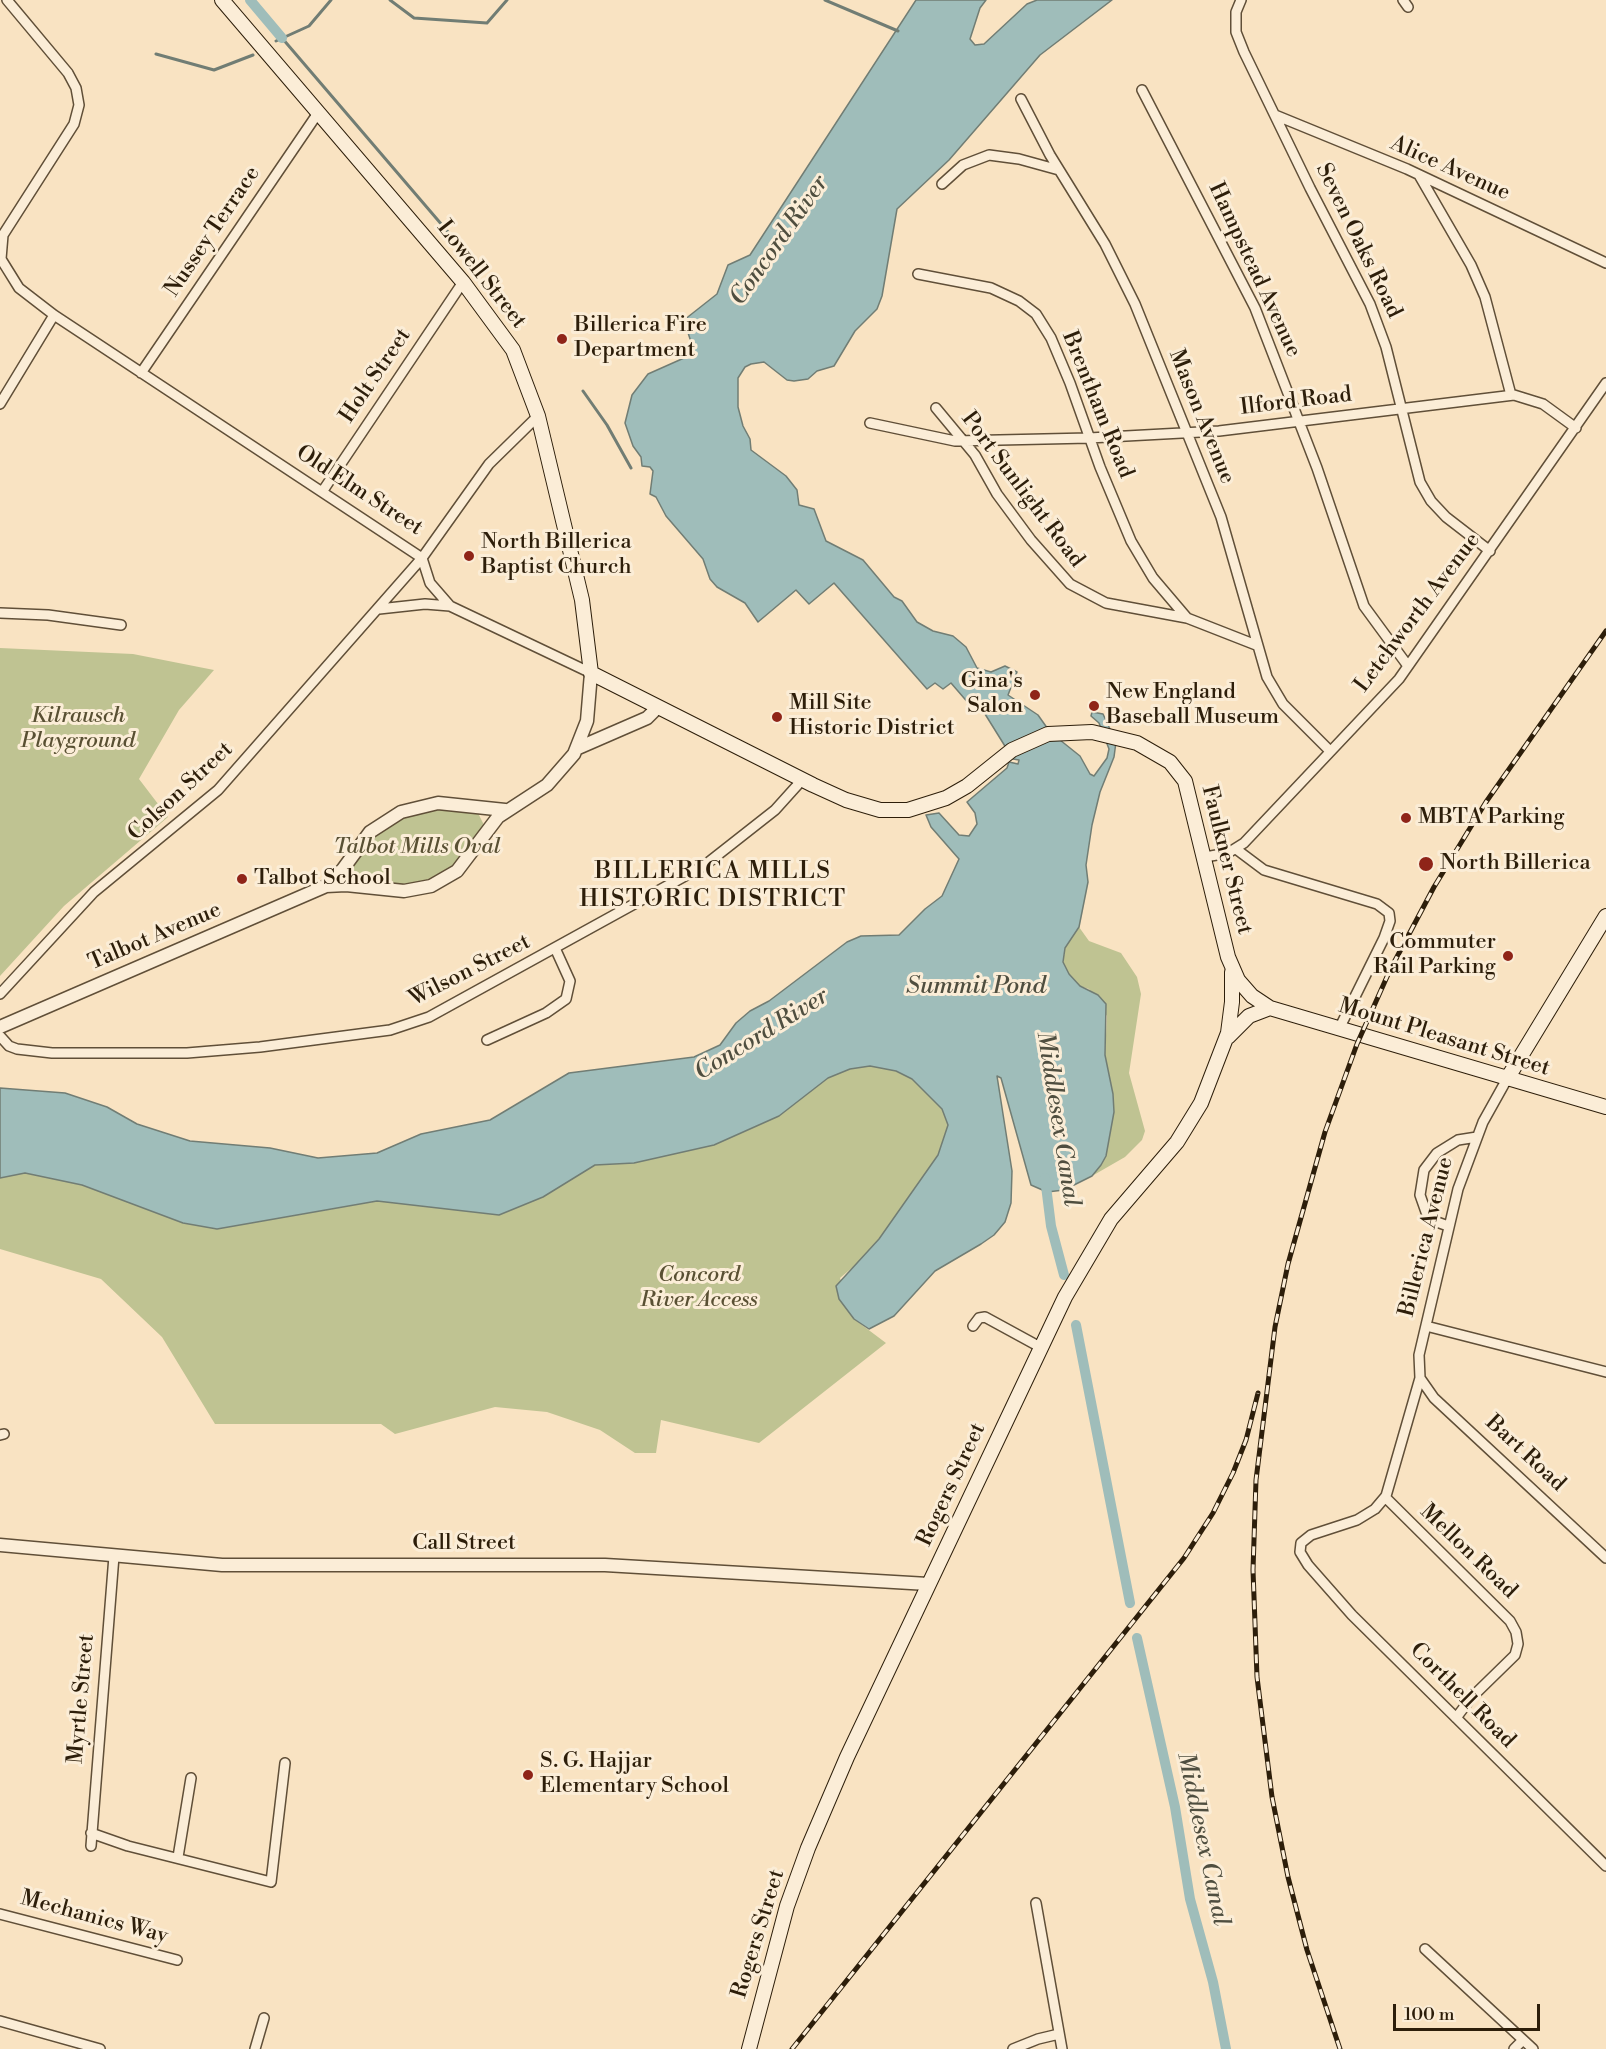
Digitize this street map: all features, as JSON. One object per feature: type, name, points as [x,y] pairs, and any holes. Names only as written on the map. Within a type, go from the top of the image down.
[{"type":"main road","name":"Lowell Street","points":[[222,0],[463,282],[513,350],[538,416],[584,612],[591,673]]},
{"type":"main road","name":"Old Elm Street","points":[[591,673],[802,780],[860,805],[885,811],[904,811],[951,796],[1009,753]]},
{"type":"main road","name":"Faulkner Street","points":[[1009,753],[1030,740],[1052,733],[1081,730],[1108,734],[1156,753],[1181,774],[1190,794],[1231,966]]},
{"type":"main road","name":"Billerica Avenue","points":[[1507,1079],[1606,915]]},
{"type":"main road","name":"Mount Pleasant Street","points":[[1231,966],[1242,987],[1270,1008],[1606,1107]]},
{"type":"main road","name":"Rogers Street","points":[[749,2049],[776,1944],[808,1848],[847,1757],[1040,1347],[1077,1274],[1111,1219],[1167,1154],[1195,1116],[1225,1042],[1232,1002],[1231,966]]},
{"type":"main road","points":[[1225,1042],[1249,1016],[1270,1008]]},
{"type":"street","name":"Old Elm Street","points":[[8,0],[68,73],[76,88],[79,105],[74,124],[3,236],[1,259],[14,280],[34,301],[54,315],[422,558],[430,583],[450,606],[591,673]]},
{"type":"street","name":"Seven Oaks Road","points":[[1241,0],[1236,12],[1236,32],[1275,116],[1370,304],[1386,347],[1414,465],[1431,501],[1446,517],[1490,551]]},
{"type":"street","name":"Hampstead Avenue","points":[[1142,90],[1255,309],[1364,606],[1408,666]]},
{"type":"street","name":"Mason Avenue","points":[[1020,99],[1059,170],[1088,214],[1123,279],[1225,528],[1256,645],[1267,677],[1279,698],[1330,751]]},
{"type":"street","name":"Nussey Terrace","points":[[141,373],[318,112]]},
{"type":"street","name":"Alice Avenue","points":[[1275,116],[1419,175],[1606,263]]},
{"type":"street","points":[[942,184],[963,165],[989,155],[1019,159],[1059,170]]},
{"type":"street","points":[[1419,175],[1471,265],[1485,297],[1511,395]]},
{"type":"street","name":"Brentham Road","points":[[918,274],[991,288],[1031,308],[1051,338],[1089,438],[1140,557],[1157,584],[1187,618]]},
{"type":"street","name":"Holt Street","points":[[322,492],[463,282]]},
{"type":"street","points":[[0,405],[54,315]]},
{"type":"street","name":"Letchworth Avenue","points":[[1236,849],[1384,695],[1408,666],[1606,384]]},
{"type":"street","name":"Ilford Road","points":[[870,423],[963,441],[1089,438],[1186,433],[1511,395],[1543,404],[1576,428]]},
{"type":"street","name":"Port Sunlight Road","points":[[936,408],[975,455],[997,494],[1031,540],[1059,574],[1081,592],[1113,605],[1187,618],[1256,645]]},
{"type":"street","name":"Colson Street","points":[[0,994],[94,892],[218,790],[422,558],[489,464],[538,416]]},
{"type":"street","points":[[379,609],[425,604],[450,606]]},
{"type":"street","points":[[0,613],[48,615],[121,625]]},
{"type":"street","name":"Talbot Avenue","points":[[0,1027],[326,886],[346,885],[390,891],[431,886],[457,871],[506,810],[547,784],[578,748],[588,713],[591,673]]},
{"type":"street","name":"Talbot Avenue","points":[[578,748],[644,719],[658,707]]},
{"type":"street","name":"Wilson Street","points":[[0,1036],[9,1046],[18,1049],[52,1053],[187,1053],[260,1047],[390,1030],[429,1017],[712,860],[775,810],[802,780]]},
{"type":"street","name":"Talbot Avenue","points":[[326,886],[343,869],[370,832],[401,812],[438,803],[506,810]]},
{"type":"street","points":[[1205,857],[1228,853],[1236,849],[1264,870],[1377,904],[1389,913],[1390,921],[1384,938],[1339,1029]]},
{"type":"street","points":[[487,1040],[546,1013],[566,999],[570,981],[555,948]]},
{"type":"street","name":"Billerica Avenue","points":[[1385,1497],[1420,1378],[1419,1355],[1448,1226],[1477,1137],[1507,1079]]},
{"type":"street","points":[[1448,1226],[1437,1222],[1426,1212],[1420,1195],[1424,1170],[1437,1153],[1458,1140],[1477,1137]]},
{"type":"street","points":[[973,1326],[979,1318],[985,1317],[1040,1347]]},
{"type":"street","points":[[1426,1326],[1606,1372]]},
{"type":"street","name":"Bart Road","points":[[1420,1378],[1434,1398],[1476,1434],[1606,1558]]},
{"type":"street","name":"Corthell Road","points":[[1385,1497],[1375,1509],[1357,1520],[1311,1535],[1300,1546],[1308,1565],[1344,1606],[1606,1866]]},
{"type":"street","name":"Mellon Road","points":[[1385,1497],[1510,1621],[1518,1638],[1515,1655],[1471,1698],[1456,1718]]},
{"type":"street","name":"Call Street","points":[[0,1545],[222,1565],[597,1565],[928,1584]]},
{"type":"street","name":"Myrtle Street","points":[[90,1846],[114,1556]]},
{"type":"street","points":[[91,1833],[128,1846],[271,1882],[285,1763]]},
{"type":"street","points":[[178,1857],[191,1778]]},
{"type":"street","points":[[1036,1903],[1062,2049]]},
{"type":"street","name":"Mechanics Way","points":[[0,1914],[177,1960]]},
{"type":"street","points":[[1425,1949],[1533,2049]]},
{"type":"street","points":[[255,2049],[264,2018]]},
{"type":"street","points":[[0,2021],[100,2049]]},
{"type":"street","points":[[1013,2049],[1059,2034]]},
{"type":"street","points":[[1514,2049],[1523,2040]]},
{"type":"green space","name":"Kilrausch Playground","points":[[0,648],[133,654],[214,670],[179,710],[139,779],[168,817],[64,906],[0,976]]},
{"type":"green space","name":"Talbot Mills Oval","points":[[424,805],[478,813],[484,825],[484,836],[475,850],[431,886],[364,884],[356,879],[353,875],[352,864],[361,842]]},
{"type":"green space","points":[[1079,927],[1089,941],[1121,953],[1137,977],[1141,994],[1129,1073],[1145,1131],[1142,1140],[1125,1157],[1092,1176],[1101,1165],[1114,1112],[1113,1093],[1105,1055],[1107,1016],[1089,989],[1080,986],[1063,963],[1065,948]]},
{"type":"green space","name":"Concord River Access","points":[[870,1066],[896,1071],[912,1079],[942,1109],[949,1125],[938,1155],[879,1239],[860,1261],[840,1278],[854,1319],[886,1343],[759,1443],[661,1420],[656,1453],[635,1453],[600,1430],[547,1412],[495,1407],[395,1434],[381,1424],[215,1424],[162,1337],[101,1279],[0,1249],[0,1178],[25,1173],[82,1185],[183,1223],[217,1229],[378,1201],[499,1215],[543,1197],[595,1165],[634,1163],[714,1145],[779,1116],[828,1078],[850,1069]]},
{"type":"water","points":[[916,0],[986,0],[980,8],[970,39],[975,45],[984,44],[1027,4],[1037,0],[1112,0],[1040,55],[949,160],[897,209],[882,296],[877,309],[855,331],[834,366],[817,371],[808,379],[794,381],[787,380],[764,362],[751,364],[745,367],[738,378],[738,407],[743,426],[750,439],[751,450],[786,476],[797,490],[799,505],[814,509],[826,541],[863,560],[894,597],[902,601],[917,622],[933,631],[953,636],[966,647],[977,668],[991,672],[1005,666],[1017,672],[1008,695],[1038,715],[1050,732],[1080,756],[1090,774],[1094,776],[1107,758],[1109,749],[1099,723],[1091,716],[1092,712],[1103,714],[1116,742],[1114,757],[1100,792],[1092,825],[1086,865],[1088,882],[1079,927],[1065,948],[1063,962],[1069,974],[1080,986],[1098,995],[1106,1004],[1105,1055],[1113,1094],[1114,1112],[1106,1156],[1101,1165],[1092,1176],[1064,1190],[1047,1192],[1031,1185],[1001,1078],[997,1076],[1012,1171],[1011,1203],[1005,1222],[994,1235],[935,1271],[894,1316],[869,1329],[854,1319],[839,1299],[836,1286],[879,1239],[938,1155],[948,1125],[942,1109],[912,1079],[896,1071],[870,1066],[850,1069],[828,1078],[779,1116],[714,1145],[634,1163],[595,1165],[543,1197],[499,1215],[377,1201],[217,1229],[183,1223],[82,1185],[25,1173],[0,1178],[0,1088],[65,1093],[107,1107],[137,1124],[190,1141],[270,1148],[318,1158],[377,1153],[421,1134],[490,1120],[569,1073],[694,1057],[720,1045],[736,1023],[750,1011],[769,1001],[847,942],[861,936],[899,935],[942,896],[959,859],[931,827],[926,815],[939,813],[959,835],[969,836],[977,824],[975,813],[967,802],[1007,768],[1009,762],[1018,764],[1019,760],[1013,759],[985,714],[974,703],[970,705],[951,683],[943,689],[935,683],[927,689],[834,583],[809,604],[796,590],[758,622],[745,603],[717,587],[710,579],[703,559],[666,516],[656,497],[650,494],[653,471],[650,467],[642,466],[641,457],[633,446],[625,423],[632,395],[648,374],[684,358],[691,342],[684,320],[717,294],[728,265],[750,255]]},
{"type":"waterway","name":"Middlesex Canal","points":[[250,0],[282,38]]},
{"type":"waterway","points":[[276,41],[309,26],[331,0]]},
{"type":"waterway","points":[[390,0],[414,18],[487,23],[507,0]]},
{"type":"waterway","points":[[825,0],[898,31]]},
{"type":"waterway","points":[[282,38],[472,260]]},
{"type":"waterway","points":[[156,54],[214,70],[253,55]]},
{"type":"waterway","points":[[583,391],[607,425],[631,468]]},
{"type":"waterway","name":"Middlesex Canal","points":[[1045,1178],[1051,1226],[1064,1275]]},
{"type":"waterway","name":"Middlesex Canal","points":[[1076,1325],[1130,1603]]},
{"type":"waterway","name":"Middlesex Canal","points":[[1137,1638],[1175,1807],[1190,1899],[1213,1982],[1226,2049]]},
{"type":"railway","points":[[1340,2049],[1307,1950],[1288,1877],[1272,1797],[1257,1677],[1253,1570],[1256,1480],[1275,1327],[1288,1264],[1325,1132],[1357,1044],[1390,970],[1434,887],[1486,802],[1606,631]]},
{"type":"railway","points":[[792,2049],[1184,1558],[1213,1513],[1233,1473],[1246,1440],[1258,1393]]},
{"type":"place","name":"Billerica Fire Department","points":[[562,339]]},
{"type":"place","name":"North Billerica Baptist Church","points":[[469,556]]},
{"type":"place","name":"Gina's Salon","points":[[1035,695]]},
{"type":"place","name":"New England Baseball Museum","points":[[1094,706]]},
{"type":"place","name":"Mill Site Historic District","points":[[777,717]]},
{"type":"place","name":"MBTA Parking","points":[[1406,818]]},
{"type":"place","name":"North Billerica","points":[[1426,864]]},
{"type":"place","name":"Talbot School","points":[[242,879]]},
{"type":"place","name":"Commuter Rail Parking","points":[[1508,956]]},
{"type":"place","name":"S. G. Hajjar Elementary School","points":[[528,1775]]},
{"type":"district","name":"BILLERICA MILLS HISTORIC DISTRICT","points":[[713,886]]},
{"type":"water label","name":"Concord River","points":[[780,241]]},
{"type":"water label","name":"Summit Pond","points":[[976,987]]},
{"type":"water label","name":"Concord River","points":[[762,1035]]}]
